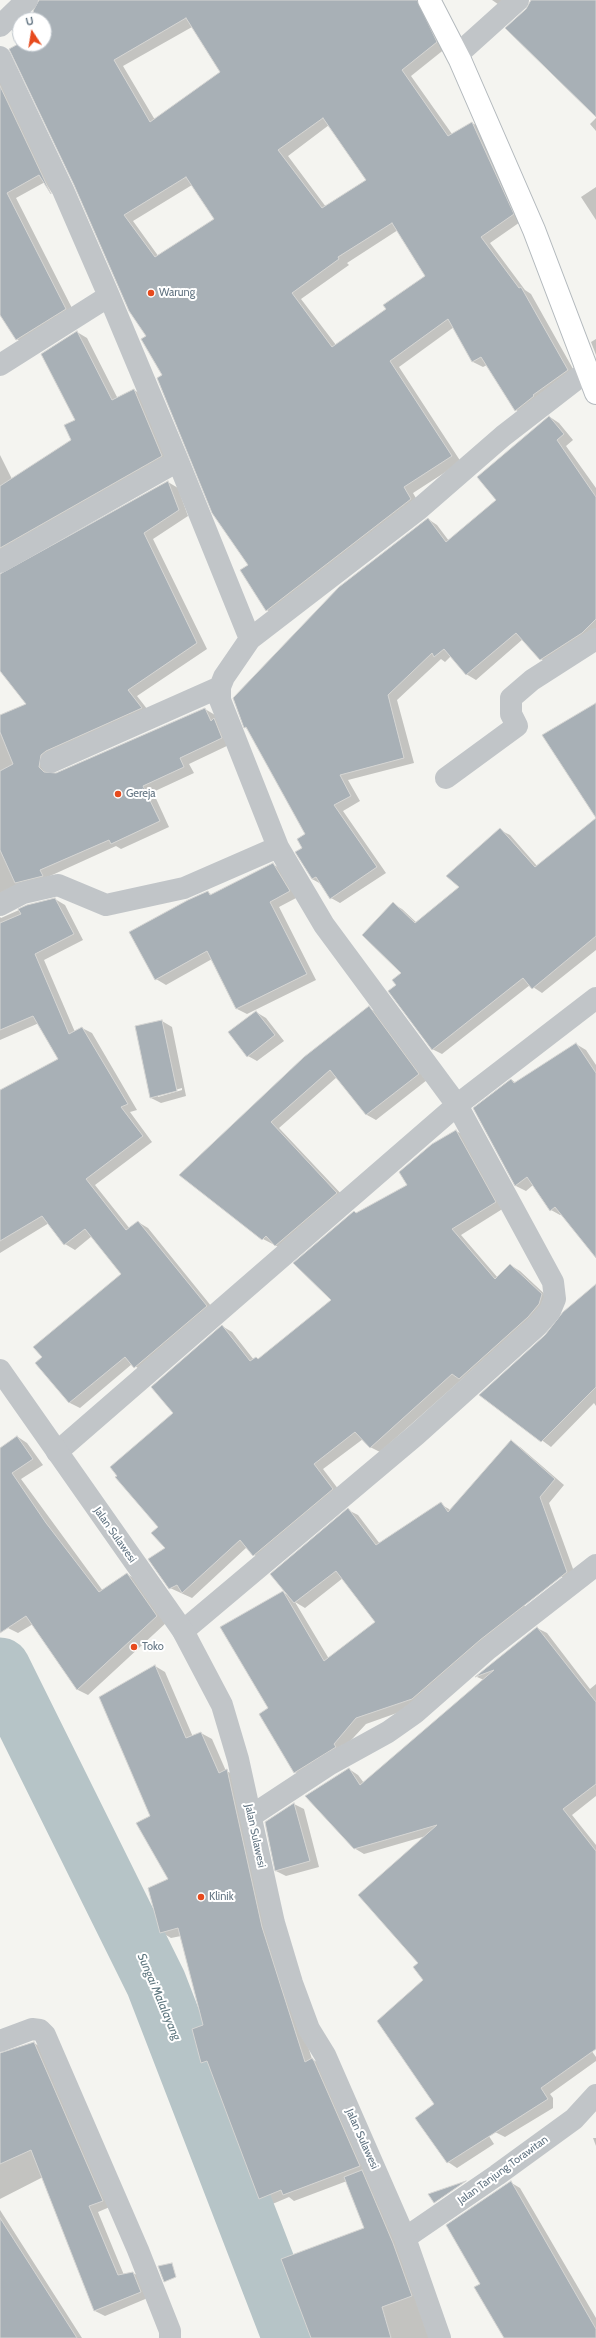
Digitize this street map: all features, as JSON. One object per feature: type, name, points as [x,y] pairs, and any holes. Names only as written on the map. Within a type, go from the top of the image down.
[{"type":"main road","points":[[429,0],[457,55],[534,230],[596,393]]},
{"type":"street","points":[[0,26],[27,0]]},
{"type":"street","points":[[457,55],[518,0]]},
{"type":"street","points":[[0,57],[63,190],[109,296],[250,639]]},
{"type":"street","points":[[0,365],[109,296]]},
{"type":"street","points":[[183,1631],[416,1435],[537,1326],[550,1311],[555,1299],[553,1282],[457,1105],[324,925],[278,847],[220,700],[220,687],[224,677],[250,639],[419,509],[504,436],[587,371]]},
{"type":"street","points":[[0,562],[178,461]]},
{"type":"street","points":[[446,778],[517,726],[511,714],[510,698],[532,680],[596,639]]},
{"type":"street","points":[[51,762],[220,687]]},
{"type":"street","points":[[0,905],[23,893],[58,885],[106,905],[184,888],[278,847]]},
{"type":"street","points":[[57,1452],[457,1105],[596,998]]},
{"type":"street","name":"Jalan Sulawesi","points":[[0,1370],[183,1631],[222,1705],[238,1759],[274,1923],[292,1983],[309,2029],[325,2055],[405,2238],[440,2338]]},
{"type":"street","points":[[251,1816],[330,1764],[388,1732],[415,1713],[488,1650],[596,1565]]},
{"type":"street","points":[[0,2041],[32,2029],[40,2030],[45,2035],[138,2250],[170,2331],[170,2338]]},
{"type":"street","name":"Jalan Tanjung Torawitan","points":[[405,2238],[497,2175],[574,2119],[596,2095]]},
{"type":"building","points":[[39,0],[417,0],[437,42],[402,70],[448,136],[472,122],[514,214],[481,237],[519,288],[521,287],[568,370],[533,395],[534,396],[515,411],[481,357],[472,362],[448,319],[390,361],[452,456],[404,487],[411,499],[266,611],[240,570],[248,565],[212,513],[157,378],[162,375],[141,339],[146,336],[129,311],[74,185],[9,49],[12,47],[12,52],[52,52],[52,12],[34,12]],"holes":[[[186,18],[220,72],[150,122],[114,60]],[[323,118],[366,180],[322,208],[278,150]],[[186,177],[214,219],[155,257],[124,215]],[[392,223],[425,276],[383,305],[386,309],[332,347],[292,293],[339,259],[338,257]]]},
{"type":"building","points":[[531,0],[596,0],[596,117],[505,28],[526,9]]},
{"type":"building","points":[[0,86],[51,194],[39,175],[7,193],[66,309],[16,340],[0,315]]},
{"type":"building","points":[[77,331],[112,400],[134,389],[162,456],[0,548],[0,486],[71,440],[64,425],[75,420],[41,354]]},
{"type":"building","points":[[549,416],[564,434],[557,440],[596,497],[596,619],[582,633],[540,660],[516,633],[466,675],[444,649],[434,657],[432,653],[388,695],[404,758],[340,775],[351,796],[334,805],[377,867],[330,899],[316,877],[312,879],[295,852],[302,848],[297,839],[305,834],[246,727],[244,728],[233,698],[339,587],[428,518],[446,542],[496,500],[477,477]]},
{"type":"building","points":[[168,481],[179,510],[144,533],[197,643],[128,690],[142,708],[46,751],[41,755],[39,767],[44,772],[56,773],[205,708],[211,721],[214,718],[222,738],[180,758],[184,767],[143,786],[160,821],[111,844],[109,840],[40,870],[43,876],[15,883],[0,850],[0,771],[13,764],[0,732],[0,715],[26,704],[0,671],[0,574]]},
{"type":"building","points":[[596,703],[596,818],[542,735]]},
{"type":"building","points":[[596,818],[596,936],[532,989],[523,978],[432,1050],[388,991],[396,985],[392,980],[401,973],[362,935],[393,902],[415,923],[459,887],[446,876],[500,828],[535,867]]},
{"type":"building","points":[[273,863],[290,891],[270,902],[307,974],[236,1009],[207,951],[155,980],[129,932],[188,900],[208,891],[210,895]]},
{"type":"building","points":[[55,898],[74,934],[35,954],[69,1034],[82,1027],[128,1104],[121,1107],[143,1136],[86,1179],[126,1230],[138,1221],[207,1306],[134,1368],[125,1357],[69,1403],[35,1363],[42,1357],[33,1347],[121,1274],[85,1229],[64,1245],[42,1216],[0,1241],[0,1090],[58,1059],[33,1016],[0,1030],[0,923],[21,914],[18,909],[27,905]]},
{"type":"building","points":[[369,1006],[419,1074],[366,1115],[330,1070],[271,1122],[337,1193],[275,1246],[266,1236],[262,1240],[179,1175],[304,1057]]},
{"type":"building","points":[[256,1011],[275,1035],[247,1057],[228,1032]]},
{"type":"building","points":[[162,1020],[177,1091],[150,1098],[135,1026]]},
{"type":"building","points":[[576,1043],[596,1073],[596,1258],[555,1207],[550,1211],[527,1177],[515,1186],[473,1108],[511,1079],[514,1083]]},
{"type":"building","points":[[456,1130],[496,1202],[452,1229],[495,1279],[510,1264],[542,1294],[539,1304],[528,1317],[459,1379],[452,1374],[370,1448],[355,1432],[314,1464],[333,1489],[253,1556],[240,1540],[182,1593],[177,1585],[169,1589],[148,1559],[165,1548],[151,1533],[158,1527],[115,1477],[117,1476],[110,1467],[173,1413],[151,1387],[222,1325],[250,1361],[256,1357],[258,1359],[331,1300],[293,1263],[354,1211],[356,1213],[407,1185],[399,1172],[432,1144]]},
{"type":"building","points":[[596,1284],[596,1387],[541,1442],[479,1395],[545,1335],[563,1312]]},
{"type":"building","points":[[17,1436],[33,1459],[12,1473],[46,1523],[99,1592],[127,1573],[157,1616],[77,1690],[26,1616],[0,1633],[0,1448]]},
{"type":"building","points":[[511,1440],[555,1479],[540,1497],[567,1572],[480,1640],[412,1699],[356,1718],[334,1744],[336,1747],[294,1773],[259,1714],[268,1708],[220,1627],[283,1591],[324,1661],[375,1622],[336,1571],[294,1603],[270,1574],[348,1508],[376,1545],[441,1502],[448,1512]]},
{"type":"building","points":[[537,1627],[596,1702],[596,1784],[563,1809],[596,1851],[596,2049],[541,2088],[548,2099],[447,2163],[415,2118],[434,2104],[377,2021],[423,1980],[413,1967],[418,1963],[358,1895],[437,1825],[354,1849],[305,1796],[349,1768],[360,1785],[494,1670],[475,1677]]},
{"type":"building","points":[[155,1665],[186,1738],[201,1732],[219,1773],[227,1769],[262,1927],[305,2062],[312,2058],[314,2061],[360,2166],[283,2195],[281,2190],[259,2199],[207,2061],[201,2063],[192,2029],[203,2025],[178,1928],[160,1933],[148,1888],[168,1879],[136,1823],[150,1816],[99,1697]]},
{"type":"building","points":[[294,1803],[310,1861],[275,1871],[265,1822]]},
{"type":"building","points":[[34,2042],[103,2201],[89,2206],[118,2275],[133,2272],[141,2292],[94,2311],[31,2150],[0,2164],[0,2053]]},
{"type":"building","points":[[362,2170],[393,2243],[412,2296],[382,2307],[391,2338],[311,2338],[281,2259],[364,2228],[344,2177]]},
{"type":"building","points":[[466,2181],[434,2203],[428,2194]]},
{"type":"building","points":[[511,2181],[596,2329],[596,2338],[504,2338],[474,2287],[480,2284],[446,2225]]},
{"type":"building","points":[[0,2218],[77,2338],[0,2338]]},
{"type":"building","points":[[172,2263],[176,2277],[164,2282],[158,2266]]},
{"type":"waterway","name":"Sungai Malalayang","points":[[0,1668],[156,1983],[293,2338]]},
{"type":"place","name":"Warung","points":[[151,293]]},
{"type":"place","name":"Gereja","points":[[118,794]]},
{"type":"place","name":"Toko","points":[[134,1647]]},
{"type":"place","name":"Klinik","points":[[201,1897]]}]
